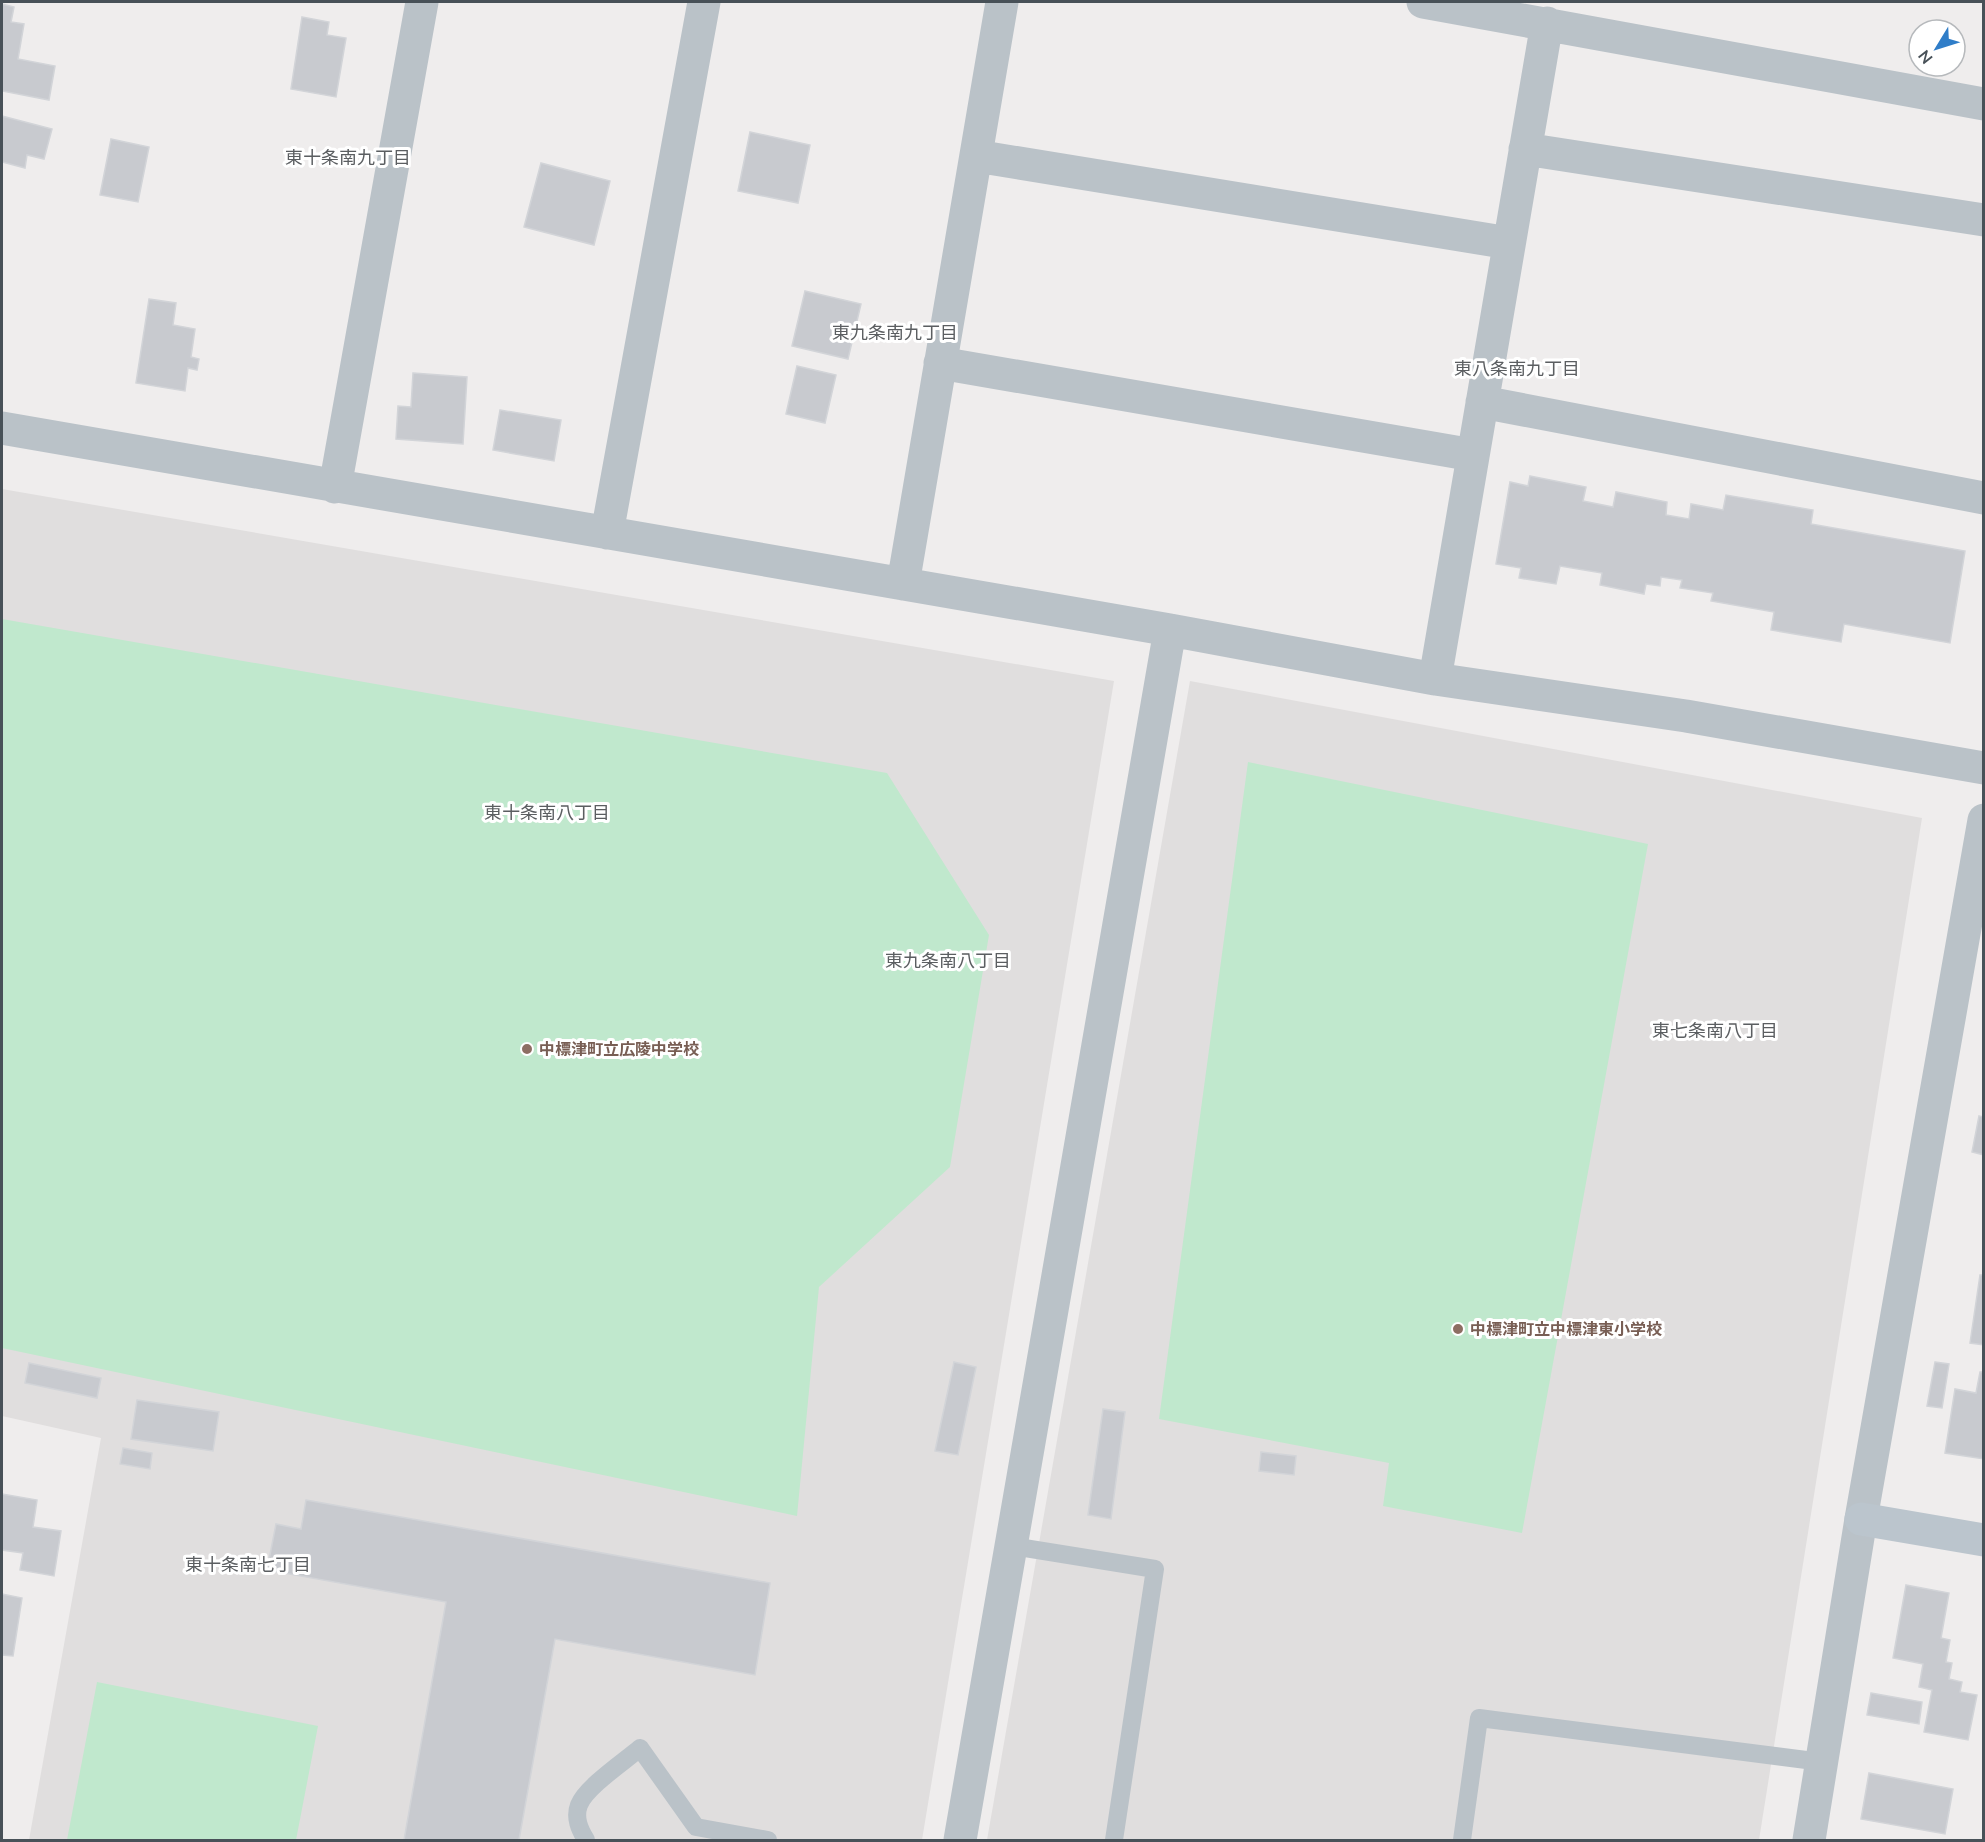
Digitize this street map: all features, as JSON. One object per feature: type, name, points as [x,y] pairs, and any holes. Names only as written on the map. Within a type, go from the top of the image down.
[{"type":"street","points":[[335,487],[422,2]]},
{"type":"street","points":[[607,533],[704,2]]},
{"type":"street","points":[[903,584],[1002,2]]},
{"type":"street","points":[[1423,2],[1983,104]]},
{"type":"street","points":[[1435,679],[1547,23]]},
{"type":"street","points":[[1525,149],[1983,220]]},
{"type":"street","points":[[976,156],[1509,243]]},
{"type":"street","points":[[940,363],[1473,454]]},
{"type":"street","points":[[1482,402],[1983,498]]},
{"type":"street","points":[[2,428],[1170,630],[1435,679],[1686,716],[1983,768]]},
{"type":"street","points":[[960,1840],[1170,630]]},
{"type":"street","points":[[1809,1840],[1861,1519],[1983,820]]},
{"type":"street","points":[[1861,1519],[1983,1540]]},
{"type":"lane","points":[[1012,1546],[1155,1569],[1114,1840]]},
{"type":"lane","points":[[1462,1840],[1479,1718],[1822,1762]]},
{"type":"lane","points":[[586,1840],[578,1826],[578,1806],[587,1792],[640,1748],[690,1834],[767,1840]]},
{"type":"shaded area","name":"中標津町立広陵中学校","points":[[2,489],[1114,681],[922,1840],[29,1840],[101,1438],[2,1416]]},
{"type":"shaded area","name":"中標津町立中標津東小学校","points":[[1190,681],[1922,818],[1759,1840],[987,1840]]},
{"type":"green space","points":[[2,619],[887,773],[989,935],[950,1167],[819,1287],[797,1516],[2,1348]]},
{"type":"green space","points":[[1248,762],[1648,844],[1522,1533],[1383,1506],[1389,1463],[1159,1419]]},
{"type":"green space","points":[[97,1682],[318,1726],[296,1840],[67,1840]]},
{"type":"building","points":[[2,4],[14,7],[11,22],[24,24],[18,59],[55,66],[49,100],[2,91]]},
{"type":"building","points":[[302,17],[329,22],[327,35],[346,38],[336,97],[291,89]]},
{"type":"building","points":[[2,116],[52,129],[44,159],[27,155],[25,168],[2,162]]},
{"type":"building","points":[[750,132],[810,145],[798,203],[738,191]]},
{"type":"building","points":[[111,139],[149,147],[138,202],[100,195]]},
{"type":"building","points":[[541,163],[610,181],[594,245],[524,227]]},
{"type":"building","points":[[805,291],[861,304],[848,359],[792,346]]},
{"type":"building","points":[[149,299],[176,303],[173,325],[195,329],[191,357],[199,359],[197,370],[188,368],[185,391],[136,383]]},
{"type":"building","points":[[797,366],[836,375],[825,423],[786,414]]},
{"type":"building","points":[[413,373],[467,377],[463,444],[396,439],[398,406],[411,407]]},
{"type":"building","points":[[500,410],[561,420],[554,461],[493,450]]},
{"type":"building","points":[[1530,476],[1586,487],[1583,501],[1613,507],[1616,492],[1667,502],[1666,515],[1689,519],[1691,504],[1723,510],[1726,495],[1813,510],[1811,524],[1965,551],[1950,643],[1844,624],[1841,642],[1771,630],[1774,612],[1711,601],[1713,593],[1680,588],[1682,580],[1661,577],[1660,586],[1646,584],[1644,594],[1600,585],[1602,573],[1560,566],[1556,584],[1519,578],[1521,568],[1496,564],[1510,482],[1528,486]]},
{"type":"building","points":[[1979,1116],[1984,1117],[1984,1155],[1972,1152]]},
{"type":"building","points":[[1980,1275],[1984,1275],[1984,1345],[1970,1343]]},
{"type":"building","points":[[954,1362],[976,1367],[958,1455],[935,1451]]},
{"type":"building","points":[[1935,1362],[1949,1364],[1942,1408],[1927,1406]]},
{"type":"building","points":[[29,1363],[101,1378],[97,1398],[25,1383]]},
{"type":"building","points":[[1980,1372],[1984,1372],[1984,1459],[1945,1453],[1955,1389],[1976,1393]]},
{"type":"building","points":[[137,1400],[219,1412],[213,1451],[131,1439]]},
{"type":"building","points":[[1103,1409],[1125,1412],[1111,1519],[1088,1515]]},
{"type":"building","points":[[123,1448],[152,1453],[150,1469],[120,1464]]},
{"type":"building","points":[[1261,1452],[1296,1456],[1294,1475],[1259,1471]]},
{"type":"building","points":[[2,1494],[37,1500],[33,1527],[61,1531],[54,1576],[20,1570],[23,1553],[2,1550]]},
{"type":"building","points":[[306,1500],[770,1583],[755,1675],[555,1639],[519,1840],[404,1840],[446,1602],[267,1570],[276,1524],[301,1529]]},
{"type":"building","points":[[1906,1585],[1949,1593],[1941,1638],[1950,1640],[1946,1662],[1952,1663],[1949,1679],[1962,1682],[1960,1692],[1977,1695],[1968,1740],[1924,1732],[1932,1690],[1919,1687],[1923,1664],[1893,1658]]},
{"type":"building","points":[[2,1594],[22,1598],[13,1656],[2,1655]]},
{"type":"building","points":[[1871,1693],[1922,1702],[1919,1724],[1867,1715]]},
{"type":"building","points":[[1869,1773],[1953,1789],[1945,1834],[1861,1819]]},
{"type":"place","name":"中標津町立広陵中学校","points":[[527,1049]]},
{"type":"place","name":"中標津町立中標津東小学校","points":[[1458,1329]]},
{"type":"district","name":"東十条南九丁目","points":[[348,158]]},
{"type":"district","name":"東九条南九丁目","points":[[895,333]]},
{"type":"district","name":"東八条南九丁目","points":[[1517,369]]},
{"type":"district","name":"東十条南八丁目","points":[[547,813]]},
{"type":"district","name":"東九条南八丁目","points":[[948,961]]},
{"type":"district","name":"東七条南八丁目","points":[[1715,1031]]},
{"type":"district","name":"東十条南七丁目","points":[[248,1565]]}]
